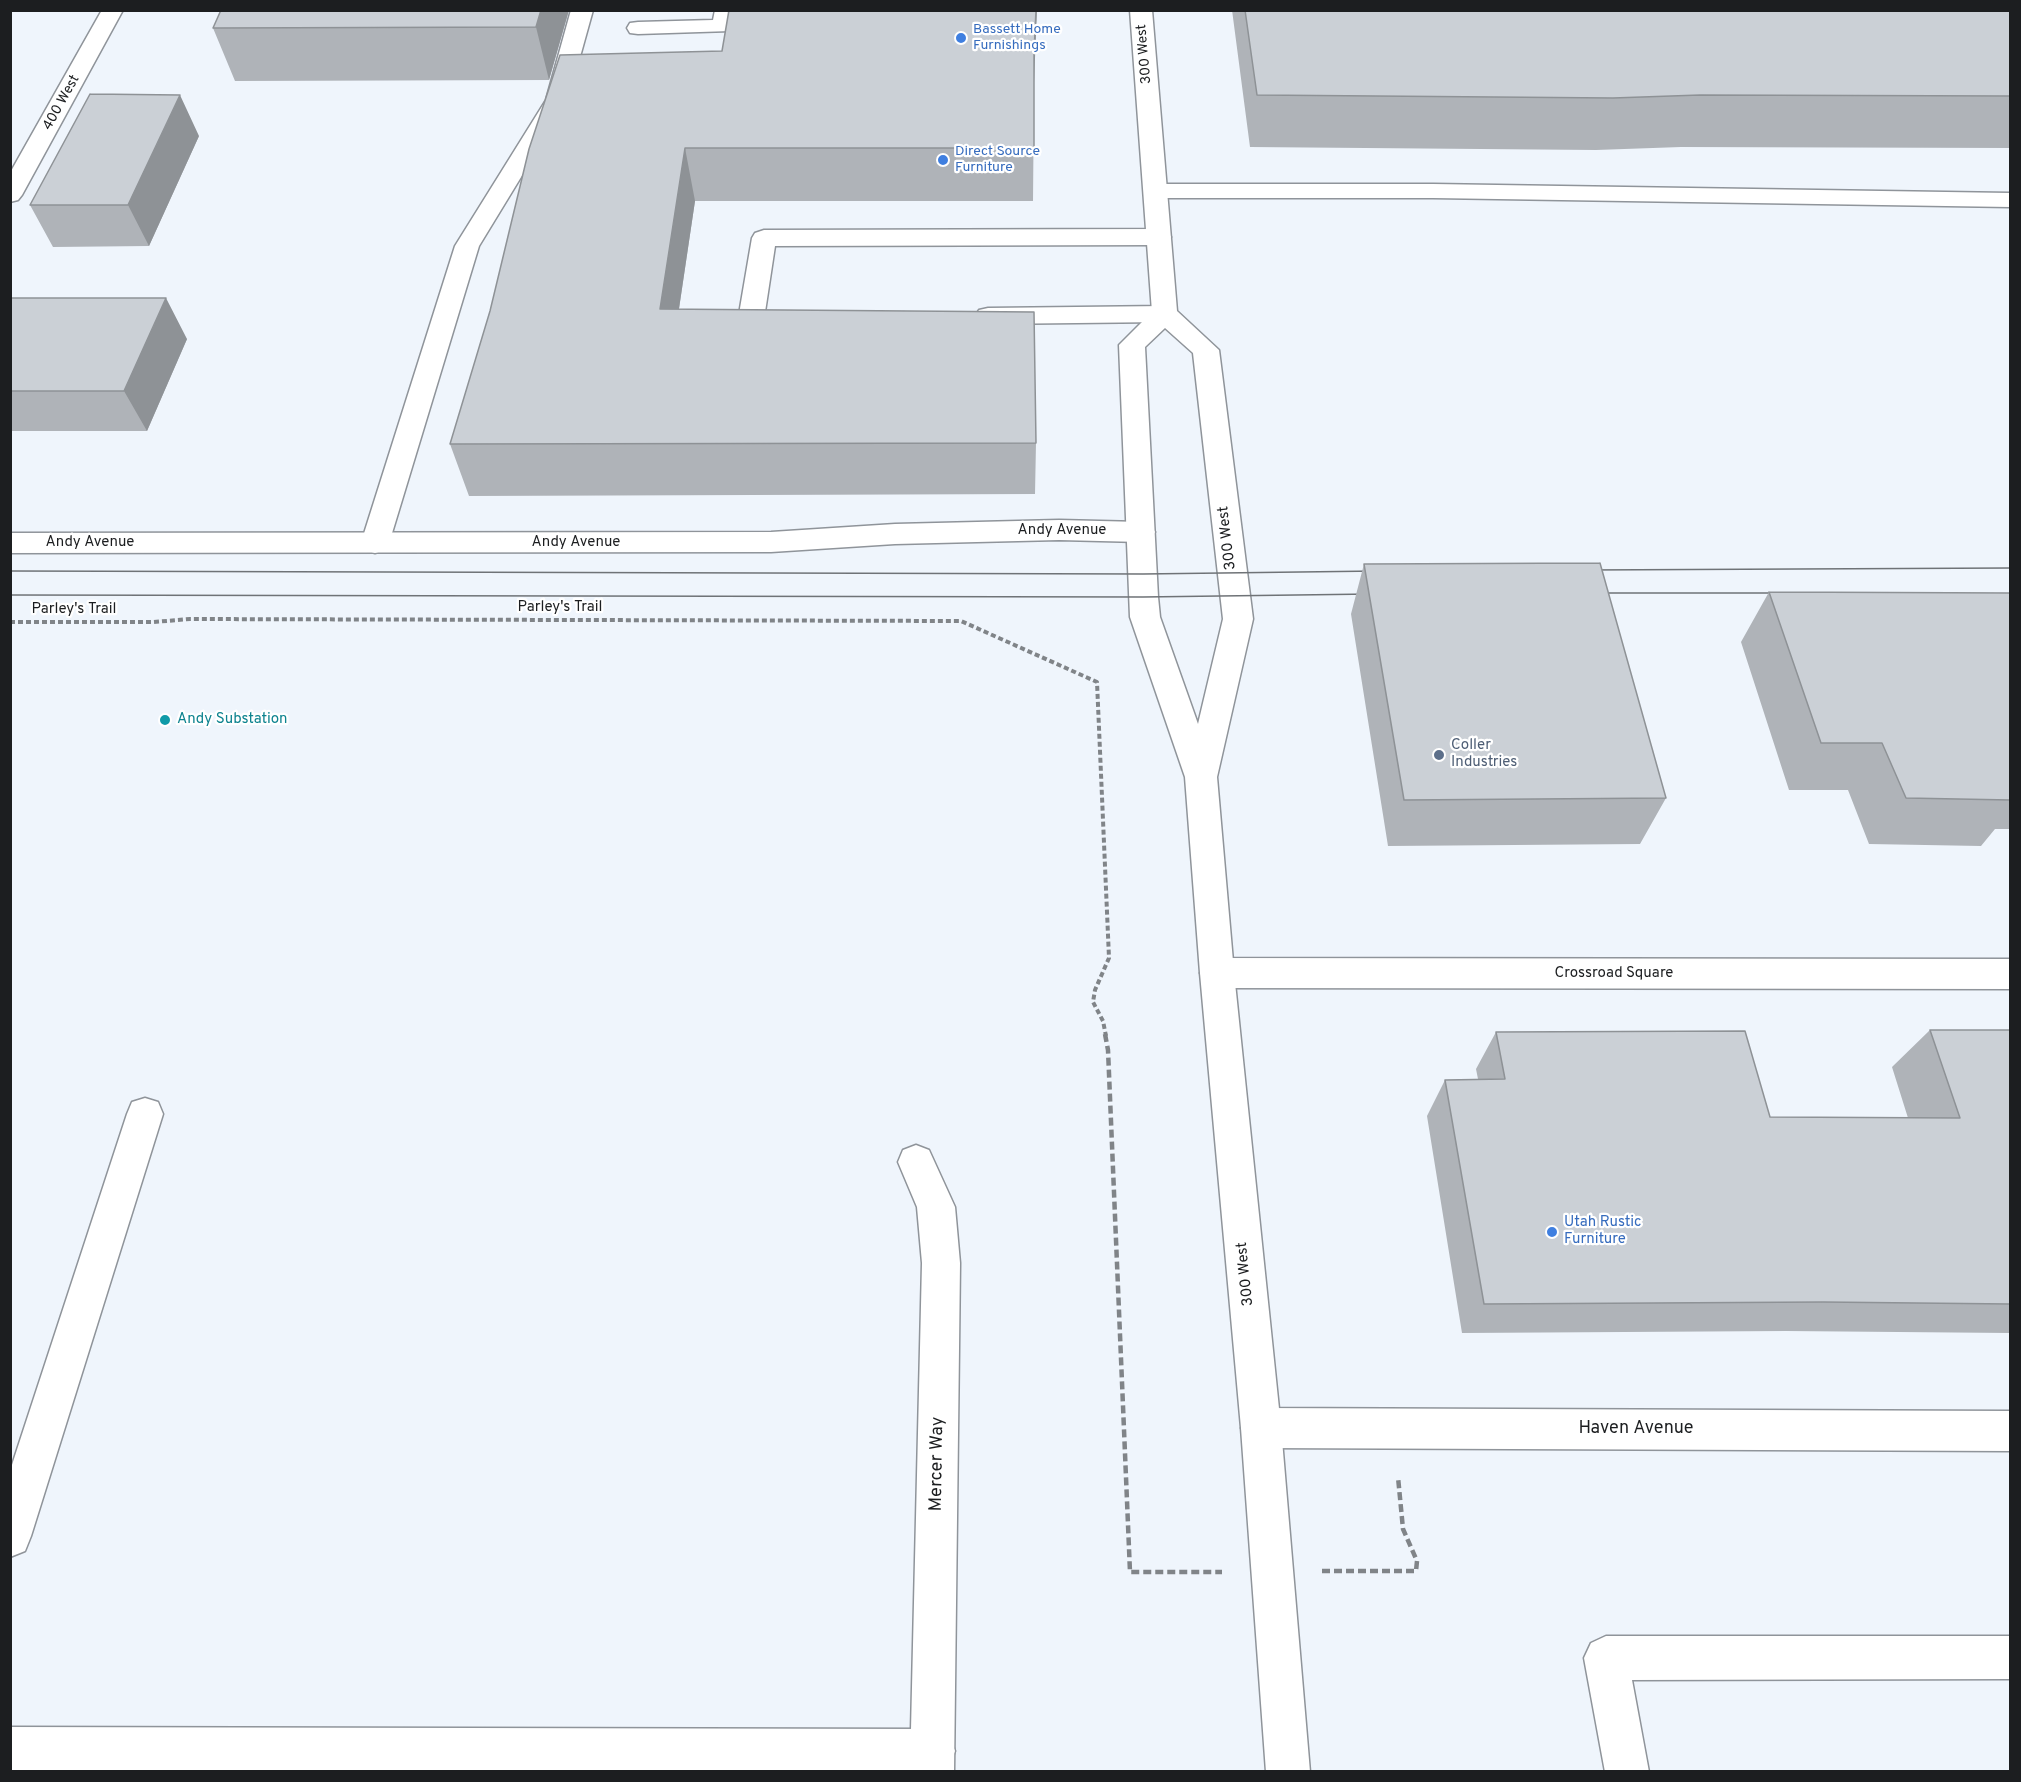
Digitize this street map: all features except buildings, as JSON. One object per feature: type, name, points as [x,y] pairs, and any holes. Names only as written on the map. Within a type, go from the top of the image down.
[{"type":"street","name":"400 West","points":[[10,195],[113,10]]},
{"type":"street","points":[[375,543],[467,246],[557,100],[582,10]]},
{"type":"street","points":[[638,28],[723,26],[726,10]]},
{"type":"street","name":"300 West","points":[[1141,10],[1165,314],[1206,350],[1238,619],[1201,777]]},
{"type":"street","points":[[1156,190],[2010,200]]},
{"type":"street","points":[[811,319],[752,320],[764,238],[1160,237]]},
{"type":"street","points":[[965,317],[1165,314]]},
{"type":"street","name":"300 West","points":[[1165,314],[1132,345],[1145,618],[1201,777],[1217,973],[1261,1428],[1288,1772]]},
{"type":"street","name":"Andy Avenue","points":[[10,543],[771,542],[895,534],[1059,530],[1141,532]]},
{"type":"street","name":"Crossroad Square","points":[[1217,973],[2010,974]]},
{"type":"street","points":[[10,1536],[145,1114]]},
{"type":"street","name":"Mercer Way","points":[[916,1162],[936,1207],[942,1263],[932,1761]]},
{"type":"street","name":"Haven Avenue","points":[[1261,1428],[2010,1431]]},
{"type":"street","points":[[1627,1772],[1606,1658],[2010,1658]]},
{"type":"street","points":[[21,1757],[246,1760],[932,1761]]},
{"type":"path","name":"Parley's Trail","points":[[10,622],[154,622],[190,619],[961,621],[1097,682],[1109,958],[1095,990],[1094,1002],[1103,1021],[1108,1050],[1130,1572],[1144,1573]]},
{"type":"path","points":[[1393,1428],[1403,1529],[1417,1561],[1416,1571],[1394,1571]]},
{"type":"tram line","points":[[1585,570],[2010,568]]},
{"type":"tram line","points":[[10,571],[1143,574],[1378,571]]},
{"type":"tram line","points":[[1591,593],[1786,593]]},
{"type":"tram line","points":[[10,595],[1143,597],[1372,594]]},
{"type":"place","name":"Bassett Home Furnishings","points":[[961,38]]},
{"type":"place","name":"Direct Source Furniture","points":[[943,160]]},
{"type":"place","name":"Andy Substation","points":[[165,720]]},
{"type":"place","name":"Coller Industries","points":[[1439,755]]},
{"type":"place","name":"Utah Rustic Furniture","points":[[1552,1232]]}]
